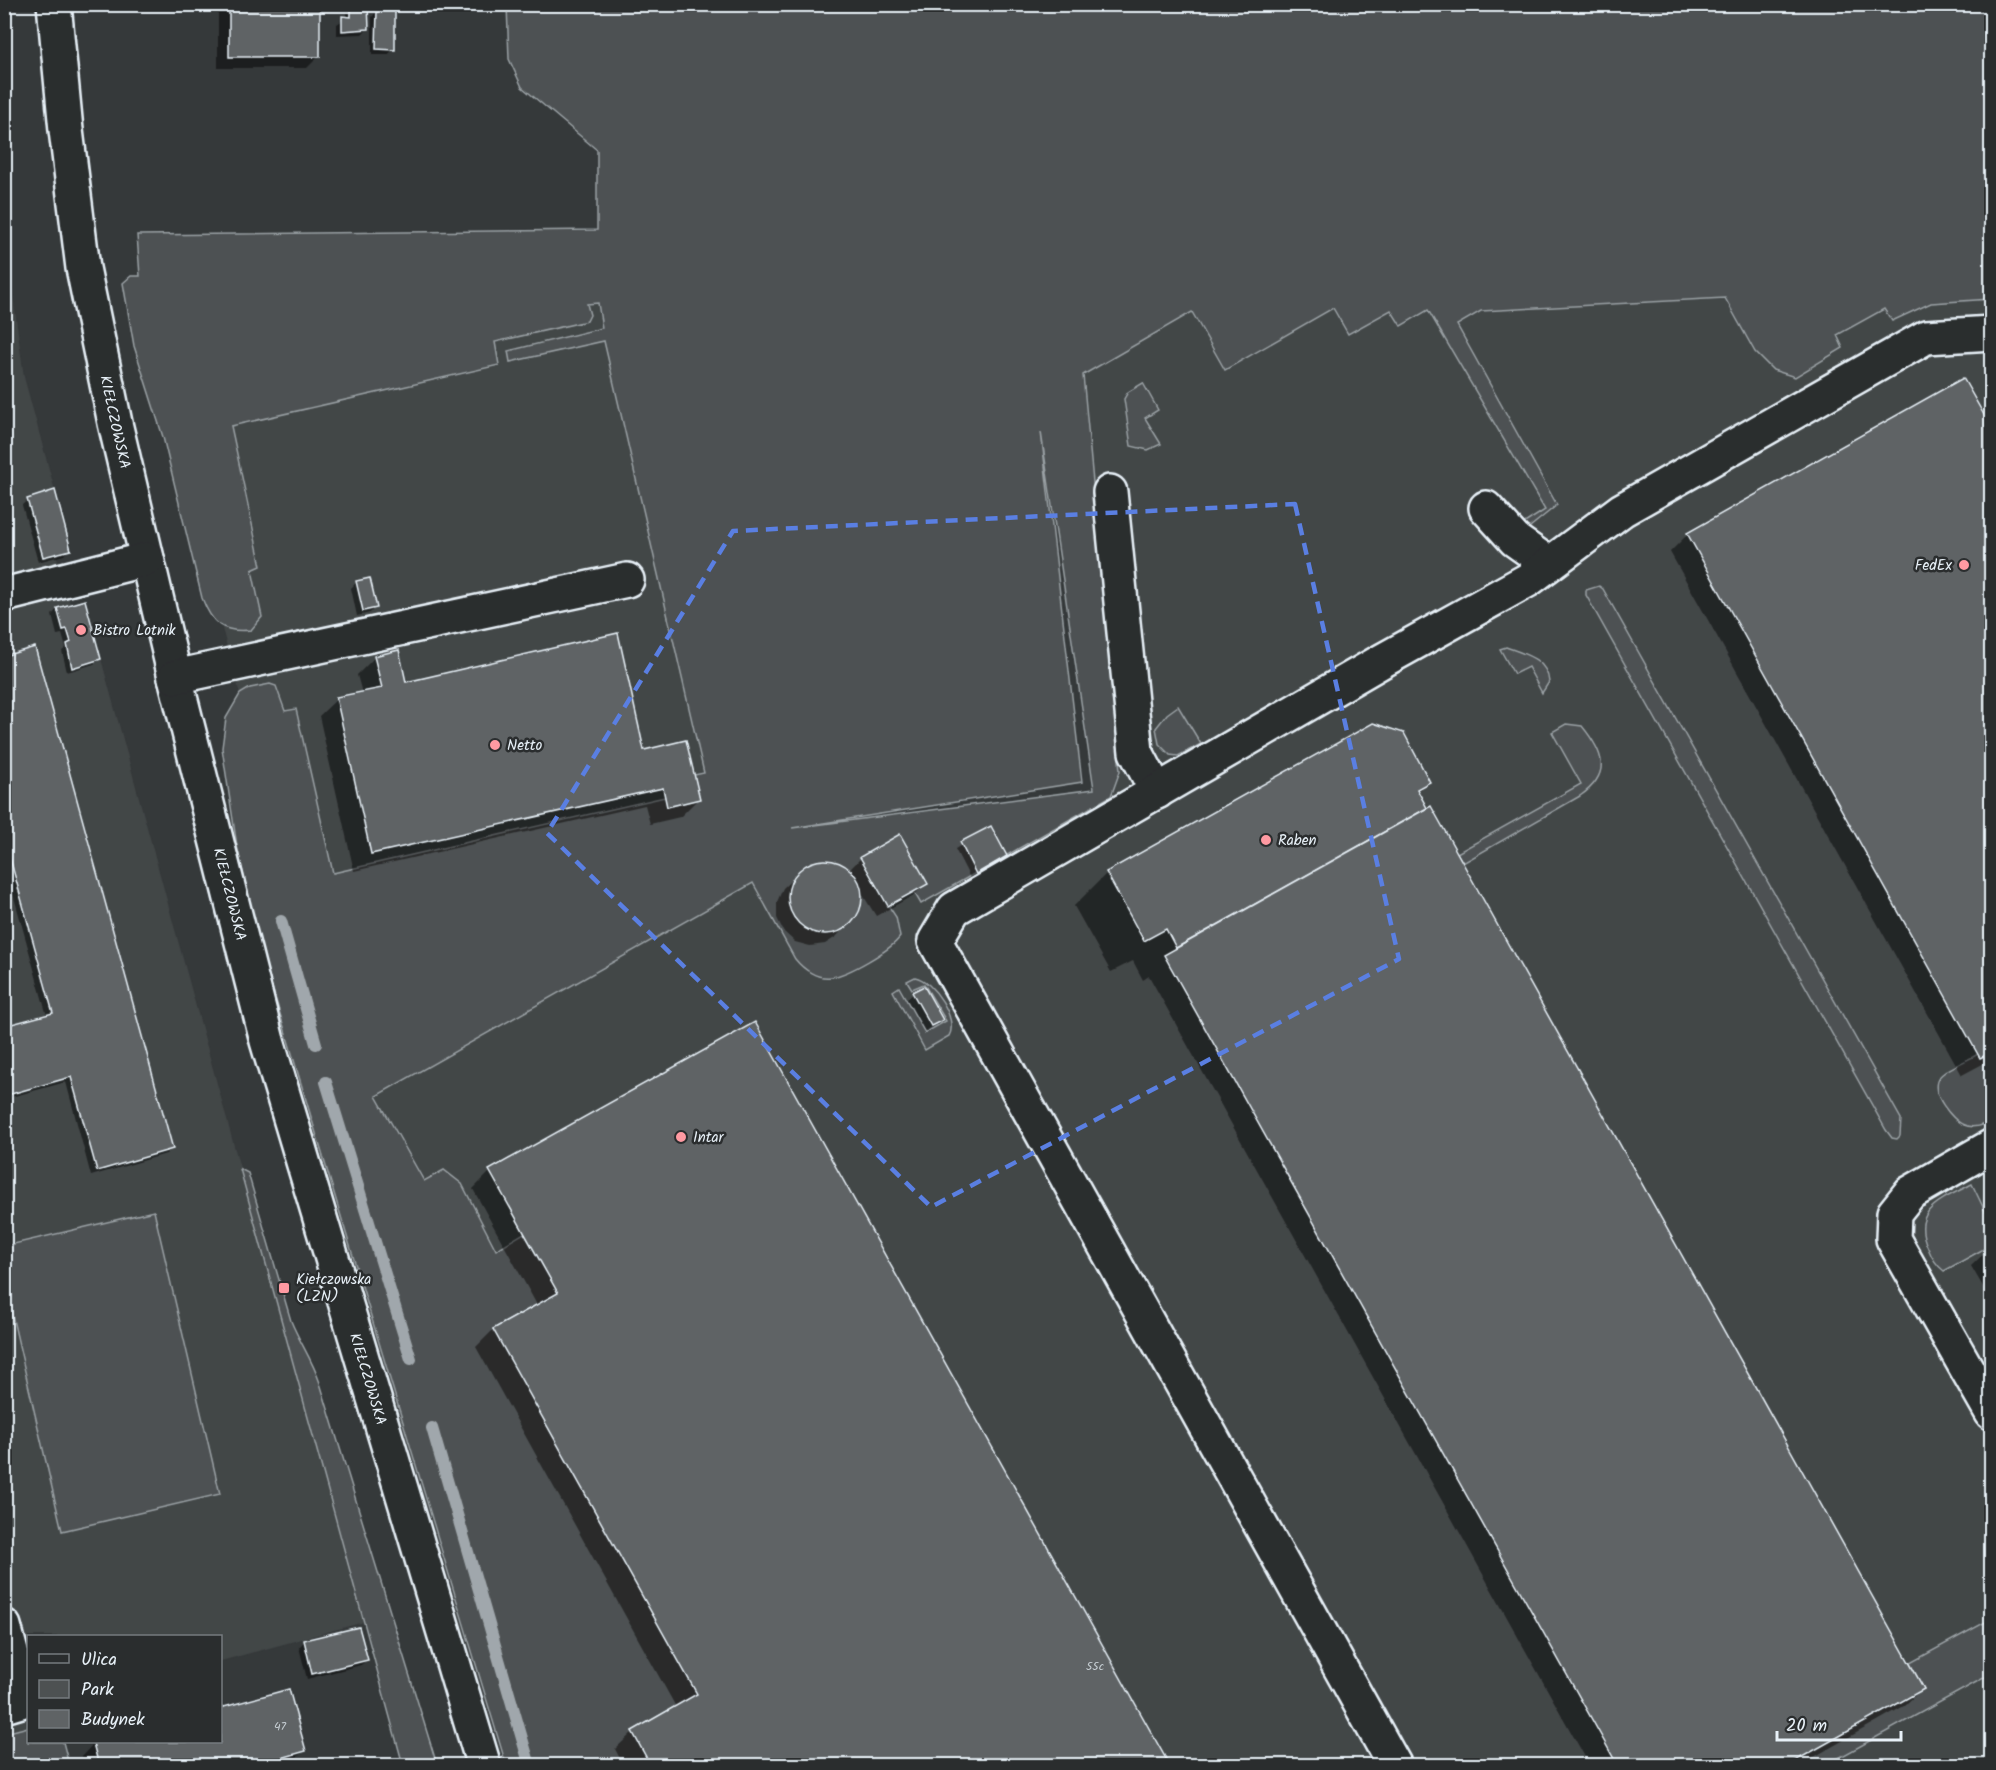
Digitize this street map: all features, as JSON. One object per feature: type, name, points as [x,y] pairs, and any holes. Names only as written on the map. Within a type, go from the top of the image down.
[{"type":"street","name":"KIEŁCZOWSKA","points":[[54,4],[66,130],[83,268],[175,677],[267,1041],[484,1766]]},
{"type":"street","points":[[1395,1766],[935,941],[954,909],[1380,662],[1527,580],[1622,510],[1926,337],[1992,333]]},
{"type":"street","points":[[1110,492],[1136,752],[1157,792]]},
{"type":"street","points":[[1486,508],[1515,540],[1549,564]]},
{"type":"street","points":[[4,595],[147,559]]},
{"type":"street","points":[[175,677],[627,580]]},
{"type":"street","points":[[1992,1146],[1910,1193],[1894,1213],[1893,1239],[1992,1413]]},
{"type":"street","points":[[4,1626],[24,1700],[4,1706]]},
{"type":"highlighted area","points":[[1295,504],[1399,959],[931,1207],[547,833],[733,531]]},
{"type":"shaded area","points":[[4,229],[24,377],[71,550],[56,554],[70,604],[85,600],[364,1622],[222,1661],[222,1635],[27,1635],[27,1727],[5,1733]]},
{"type":"shaded area","points":[[1991,244],[1991,1765],[574,1765],[315,890],[240,694],[190,512],[152,319],[605,303],[727,837],[1094,789],[1036,399],[1039,261]]},
{"type":"green space","points":[[507,5],[1991,5],[1991,299],[1931,303],[1892,321],[1884,309],[1837,335],[1843,348],[1795,377],[1773,370],[1755,352],[1725,298],[1481,311],[1457,325],[1557,505],[1525,531],[1520,526],[1545,510],[1428,310],[1401,326],[1391,310],[1348,334],[1333,308],[1225,370],[1192,312],[1083,375],[1120,771],[1111,796],[921,904],[914,892],[888,905],[896,917],[900,937],[879,955],[848,972],[826,977],[811,973],[802,967],[795,959],[753,883],[376,1096],[424,1181],[444,1170],[462,1184],[496,1250],[524,1233],[558,1293],[493,1329],[697,1694],[632,1731],[651,1765],[508,1766],[505,1761],[259,944],[237,846],[222,748],[226,718],[240,694],[250,688],[270,684],[276,686],[285,711],[296,709],[333,873],[665,797],[668,807],[699,799],[694,775],[704,773],[604,341],[510,362],[508,351],[602,328],[598,303],[587,304],[590,315],[587,321],[495,342],[499,365],[231,426],[261,566],[252,570],[262,617],[251,630],[241,631],[219,625],[202,598],[163,437],[134,346],[123,283],[131,276],[140,276],[137,235],[597,230],[597,150],[522,87],[509,59]],"holes":[[[1041,432],[1094,789],[792,828],[1082,782]]]},
{"type":"green space","points":[[1143,383],[1158,410],[1145,418],[1161,444],[1148,450],[1131,446],[1124,399],[1128,392]]},
{"type":"green space","points":[[1599,586],[1603,589],[1901,1119],[1900,1136],[1897,1139],[1892,1138],[1886,1130],[1586,595],[1586,590]]},
{"type":"green space","points":[[1506,647],[1534,658],[1544,668],[1549,682],[1542,693],[1528,667],[1514,674],[1500,649]]},
{"type":"green space","points":[[1178,706],[1201,744],[1178,756],[1170,755],[1159,744],[1156,728],[1167,714]]},
{"type":"green space","points":[[1566,724],[1582,726],[1595,745],[1601,763],[1597,780],[1580,796],[1463,863],[1457,853],[1581,784],[1552,732]]},
{"type":"green space","points":[[915,977],[929,985],[936,993],[950,1020],[949,1036],[925,1050],[893,991],[899,987],[925,1033],[946,1021],[924,984],[912,989],[907,981]]},
{"type":"green space","points":[[1991,1052],[1991,1122],[1974,1127],[1964,1125],[1943,1105],[1937,1091],[1938,1079],[1950,1069],[1978,1054],[1981,1058]]},
{"type":"green space","points":[[240,1169],[248,1173],[291,1321],[320,1383],[437,1765],[403,1765]]},
{"type":"green space","points":[[1972,1184],[1985,1211],[1991,1207],[1991,1245],[1944,1271],[1929,1251],[1923,1235],[1923,1224],[1932,1207]]},
{"type":"green space","points":[[154,1211],[220,1494],[62,1531],[5,1285],[5,1246]]},
{"type":"green space","points":[[1991,1619],[1991,1674],[1826,1765],[1786,1766],[1924,1689],[1910,1663]]},
{"type":"green space","points":[[27,1727],[27,1743],[63,1743],[69,1765],[5,1765],[5,1733]]},
{"type":"building","points":[[229,4],[320,4],[320,57],[229,57]]},
{"type":"building","points":[[351,4],[368,4],[369,29],[342,31],[342,16],[351,17]]},
{"type":"building","points":[[377,10],[395,10],[395,50],[376,49]]},
{"type":"building","points":[[1963,378],[1992,429],[1992,1052],[1980,1058],[1687,533]]},
{"type":"building","points":[[55,490],[71,550],[43,557],[27,499]]},
{"type":"building","points":[[370,578],[377,608],[363,611],[356,581]]},
{"type":"building","points":[[85,600],[101,659],[72,668],[67,644],[71,642],[67,629],[63,630],[57,608]]},
{"type":"building","name":"Netto","points":[[618,633],[644,750],[686,740],[700,799],[667,807],[663,788],[371,854],[336,697],[382,688],[374,656],[399,650],[406,682]]},
{"type":"building","points":[[35,647],[173,1149],[97,1171],[71,1077],[4,1096],[4,1026],[53,1013],[4,837],[4,656]]},
{"type":"building","name":"Raben","points":[[1373,723],[1404,733],[1430,782],[1417,789],[1427,808],[1176,948],[1166,929],[1144,941],[1106,872]]},
{"type":"building","points":[[1431,806],[1924,1689],[1786,1766],[1618,1766],[1164,955]]},
{"type":"building","points":[[991,826],[1007,856],[976,874],[960,842]]},
{"type":"building","points":[[900,834],[928,884],[888,906],[860,857]]},
{"type":"building","points":[[825,860],[846,866],[856,876],[862,897],[856,918],[846,928],[825,934],[804,928],[794,918],[788,897],[794,876],[804,866]]},
{"type":"building","points":[[924,986],[943,1020],[931,1026],[912,992]]},
{"type":"building","points":[[755,1022],[1170,1766],[651,1766],[632,1731],[697,1694],[493,1329],[558,1293],[489,1170]]},
{"type":"building","points":[[359,1627],[368,1660],[312,1674],[304,1640]]},
{"type":"building","points":[[289,1689],[306,1751],[253,1766],[99,1766],[93,1743],[222,1743],[222,1707]]},
{"type":"waterway","points":[[281,921],[316,1044]]},
{"type":"waterway","points":[[326,1082],[411,1359]]},
{"type":"waterway","points":[[432,1428],[530,1766]]},
{"type":"place","name":"FedEx","points":[[1964,565]]},
{"type":"place","name":"Bistro Lotnik","points":[[81,630]]},
{"type":"place","name":"Netto","points":[[495,745]]},
{"type":"place","name":"Raben","points":[[1266,840]]},
{"type":"place","name":"Intar","points":[[681,1137]]},
{"type":"place","name":"Kiełczowska (LZN)","points":[[284,1288]]}]
